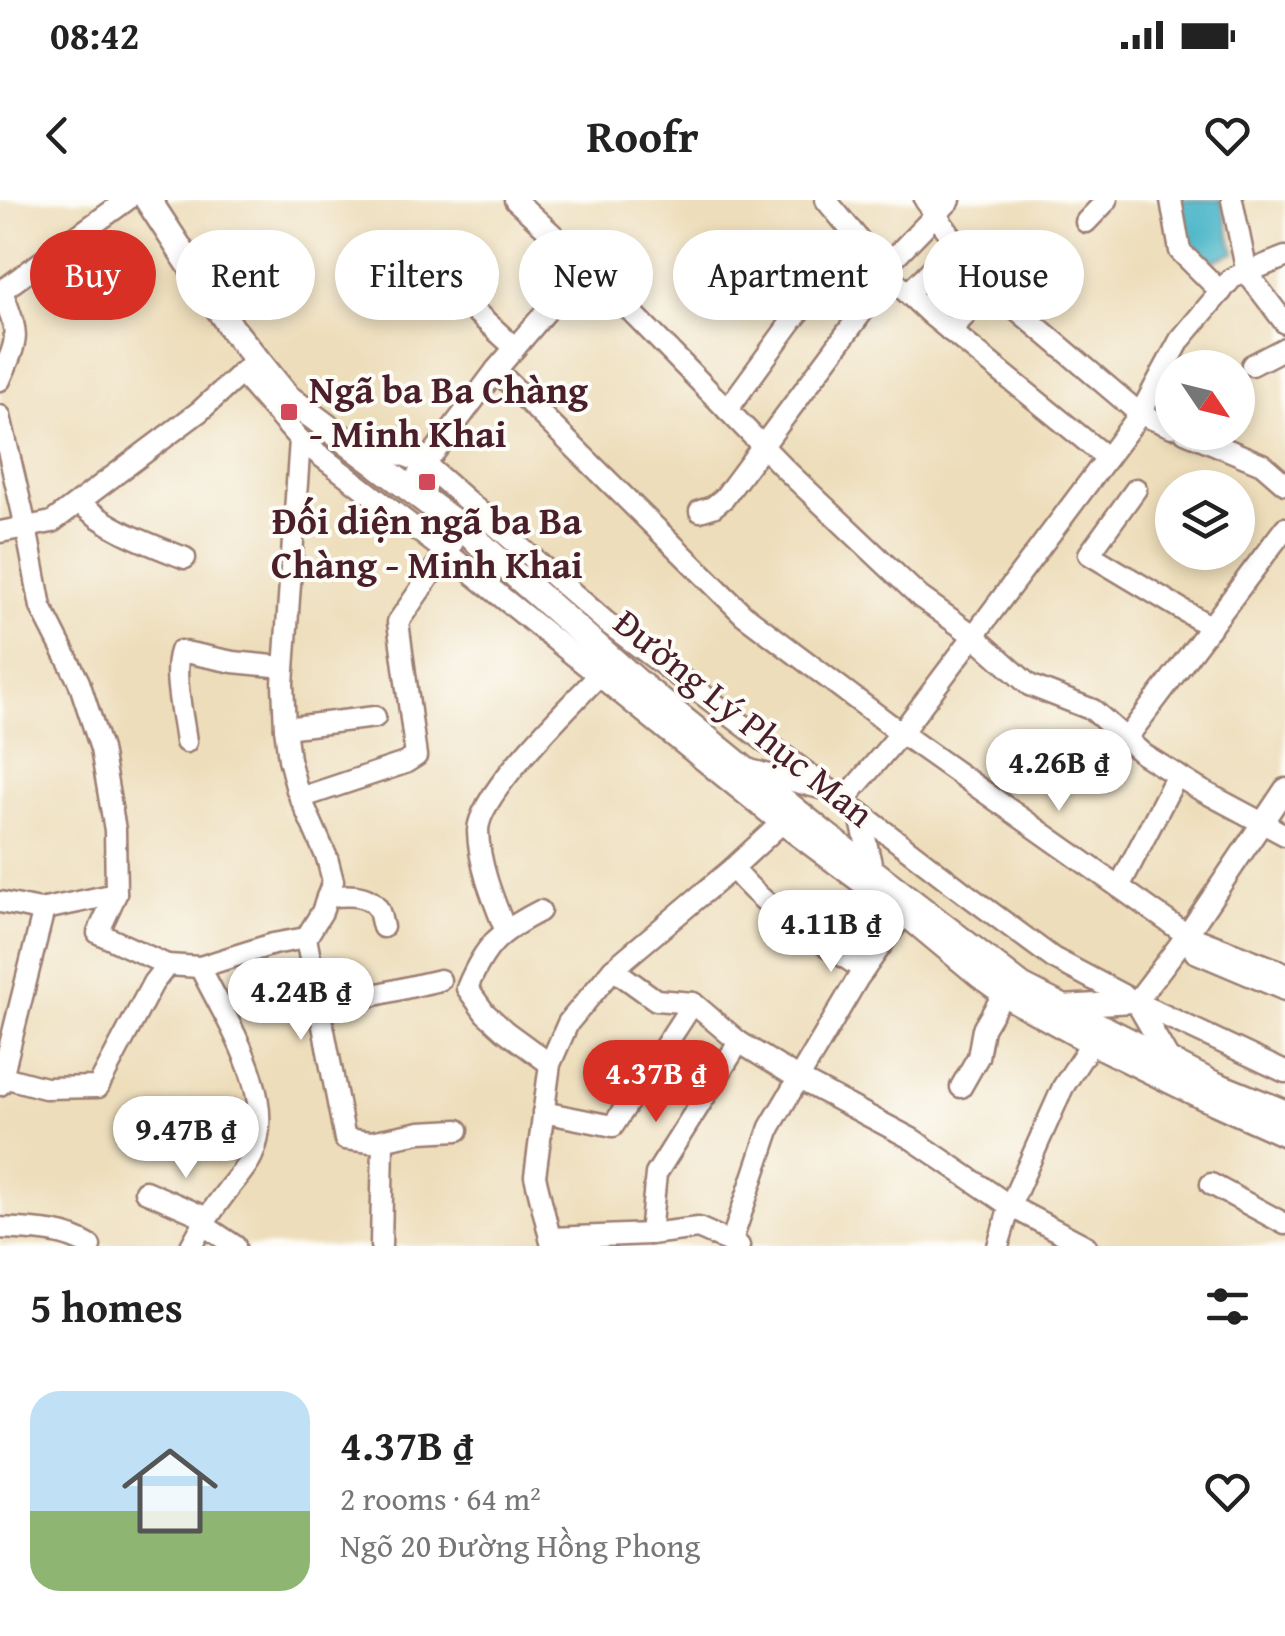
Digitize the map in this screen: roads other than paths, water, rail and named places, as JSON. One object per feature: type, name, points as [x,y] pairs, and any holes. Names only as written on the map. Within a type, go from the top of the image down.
[{"type":"main road","name":"Đường Lý Phục Man","points":[[148,200],[222,314],[249,366],[462,528],[606,668],[743,768],[788,817],[872,872],[908,908],[1022,986],[1061,1006],[1096,1036],[1171,1062],[1285,1113]]},
{"type":"street","points":[[0,380],[16,341],[16,330],[1,291],[126,200]]},
{"type":"street","points":[[515,200],[547,230]]},
{"type":"street","points":[[826,200],[850,230]]},
{"type":"street","points":[[1086,222],[1107,200]]},
{"type":"street","points":[[1171,200],[1180,251],[1220,292]]},
{"type":"street","points":[[1232,200],[1247,273],[1285,323]]},
{"type":"street","points":[[903,250],[937,205],[950,230]]},
{"type":"street","points":[[845,801],[902,733],[1140,414],[1180,340],[1232,278],[1285,256]]},
{"type":"street","points":[[908,293],[923,278]]},
{"type":"street","points":[[903,288],[1107,458]]},
{"type":"street","points":[[484,320],[514,348]]},
{"type":"street","points":[[408,488],[539,320]]},
{"type":"street","points":[[639,320],[763,447],[920,597],[973,635],[1028,685],[1093,710],[1143,754],[1285,835]]},
{"type":"street","points":[[727,410],[793,320]]},
{"type":"street","points":[[700,511],[724,498],[853,320]]},
{"type":"street","points":[[950,331],[961,320]]},
{"type":"street","points":[[1030,320],[1140,414],[1155,421]]},
{"type":"street","points":[[1255,363],[1285,348]]},
{"type":"street","points":[[0,532],[52,522],[200,411],[249,366],[300,440],[606,668],[788,817],[908,908],[1003,995],[1096,1036],[1205,1100],[1285,1136]]},
{"type":"street","points":[[496,370],[744,615],[1119,887],[1183,940],[1285,990]]},
{"type":"street","points":[[0,416],[41,607],[79,682],[101,748],[115,830],[116,894],[98,933],[167,965],[200,967],[306,938]]},
{"type":"street","points":[[300,440],[284,667],[285,728],[300,798],[332,881],[322,912],[306,938],[345,1139],[371,1142],[420,1132],[458,1130]]},
{"type":"street","points":[[354,448],[382,449],[425,464],[606,622],[1053,958],[1285,1072]]},
{"type":"street","points":[[1228,450],[1282,475]]},
{"type":"street","points":[[1136,489],[1089,554],[1211,627]]},
{"type":"street","points":[[79,502],[94,517],[185,558]]},
{"type":"street","points":[[300,798],[416,756],[398,622],[462,528]]},
{"type":"street","points":[[1126,739],[1285,528]]},
{"type":"street","points":[[186,742],[177,655],[180,650],[233,662],[284,667]]},
{"type":"street","points":[[505,929],[488,883],[478,828],[490,800],[522,758],[606,668]]},
{"type":"street","points":[[285,728],[375,717]]},
{"type":"street","points":[[743,768],[845,801]]},
{"type":"street","points":[[1119,887],[1177,775]]},
{"type":"street","points":[[1061,1006],[1136,1002],[1285,789]]},
{"type":"street","points":[[845,801],[872,872]]},
{"type":"street","points":[[788,817],[613,969],[568,1024],[550,1064],[534,1176],[551,1242],[698,1228],[735,1244],[770,1127],[864,970],[908,908]]},
{"type":"street","points":[[733,868],[748,888],[864,970]]},
{"type":"street","points":[[0,902],[44,910],[116,894]]},
{"type":"street","points":[[327,898],[348,894],[367,899],[378,908],[383,927]]},
{"type":"street","points":[[44,910],[7,1028],[0,1079],[45,1088],[98,1087],[153,982],[167,965]]},
{"type":"street","points":[[540,912],[505,929],[477,964],[467,988],[485,1013],[550,1064]]},
{"type":"street","points":[[1183,940],[1285,973]]},
{"type":"street","points":[[191,1246],[252,1157],[258,1133],[258,1104],[250,1069],[200,967]]},
{"type":"street","points":[[613,969],[656,1000],[693,1004],[739,1042],[912,1139],[1010,1206],[1086,1246]]},
{"type":"street","points":[[315,986],[353,983],[366,997],[440,980]]},
{"type":"street","points":[[961,1087],[978,1056],[983,1029],[1003,995]]},
{"type":"street","points":[[1136,1002],[1171,1062]]},
{"type":"street","points":[[543,1112],[613,1126],[693,1004]]},
{"type":"street","points":[[998,1246],[1010,1206],[1063,1086],[1096,1036]]},
{"type":"street","points":[[650,1234],[656,1174],[739,1042]]},
{"type":"street","points":[[382,1140],[382,1246]]},
{"type":"street","points":[[1211,1184],[1285,1224]]},
{"type":"street","points":[[145,1191],[205,1221],[235,1246]]},
{"type":"street","points":[[0,1228],[46,1230],[90,1246]]},
{"type":"water","points":[[1175,200],[1221,200],[1234,253],[1199,266],[1184,247]]},
{"type":"place","name":"Ngã ba Ba Chàng - Minh Khai","points":[[289,412]]},
{"type":"place","name":"Đối diện ngã ba Ba Chàng - Minh Khai","points":[[427,482]]}]
